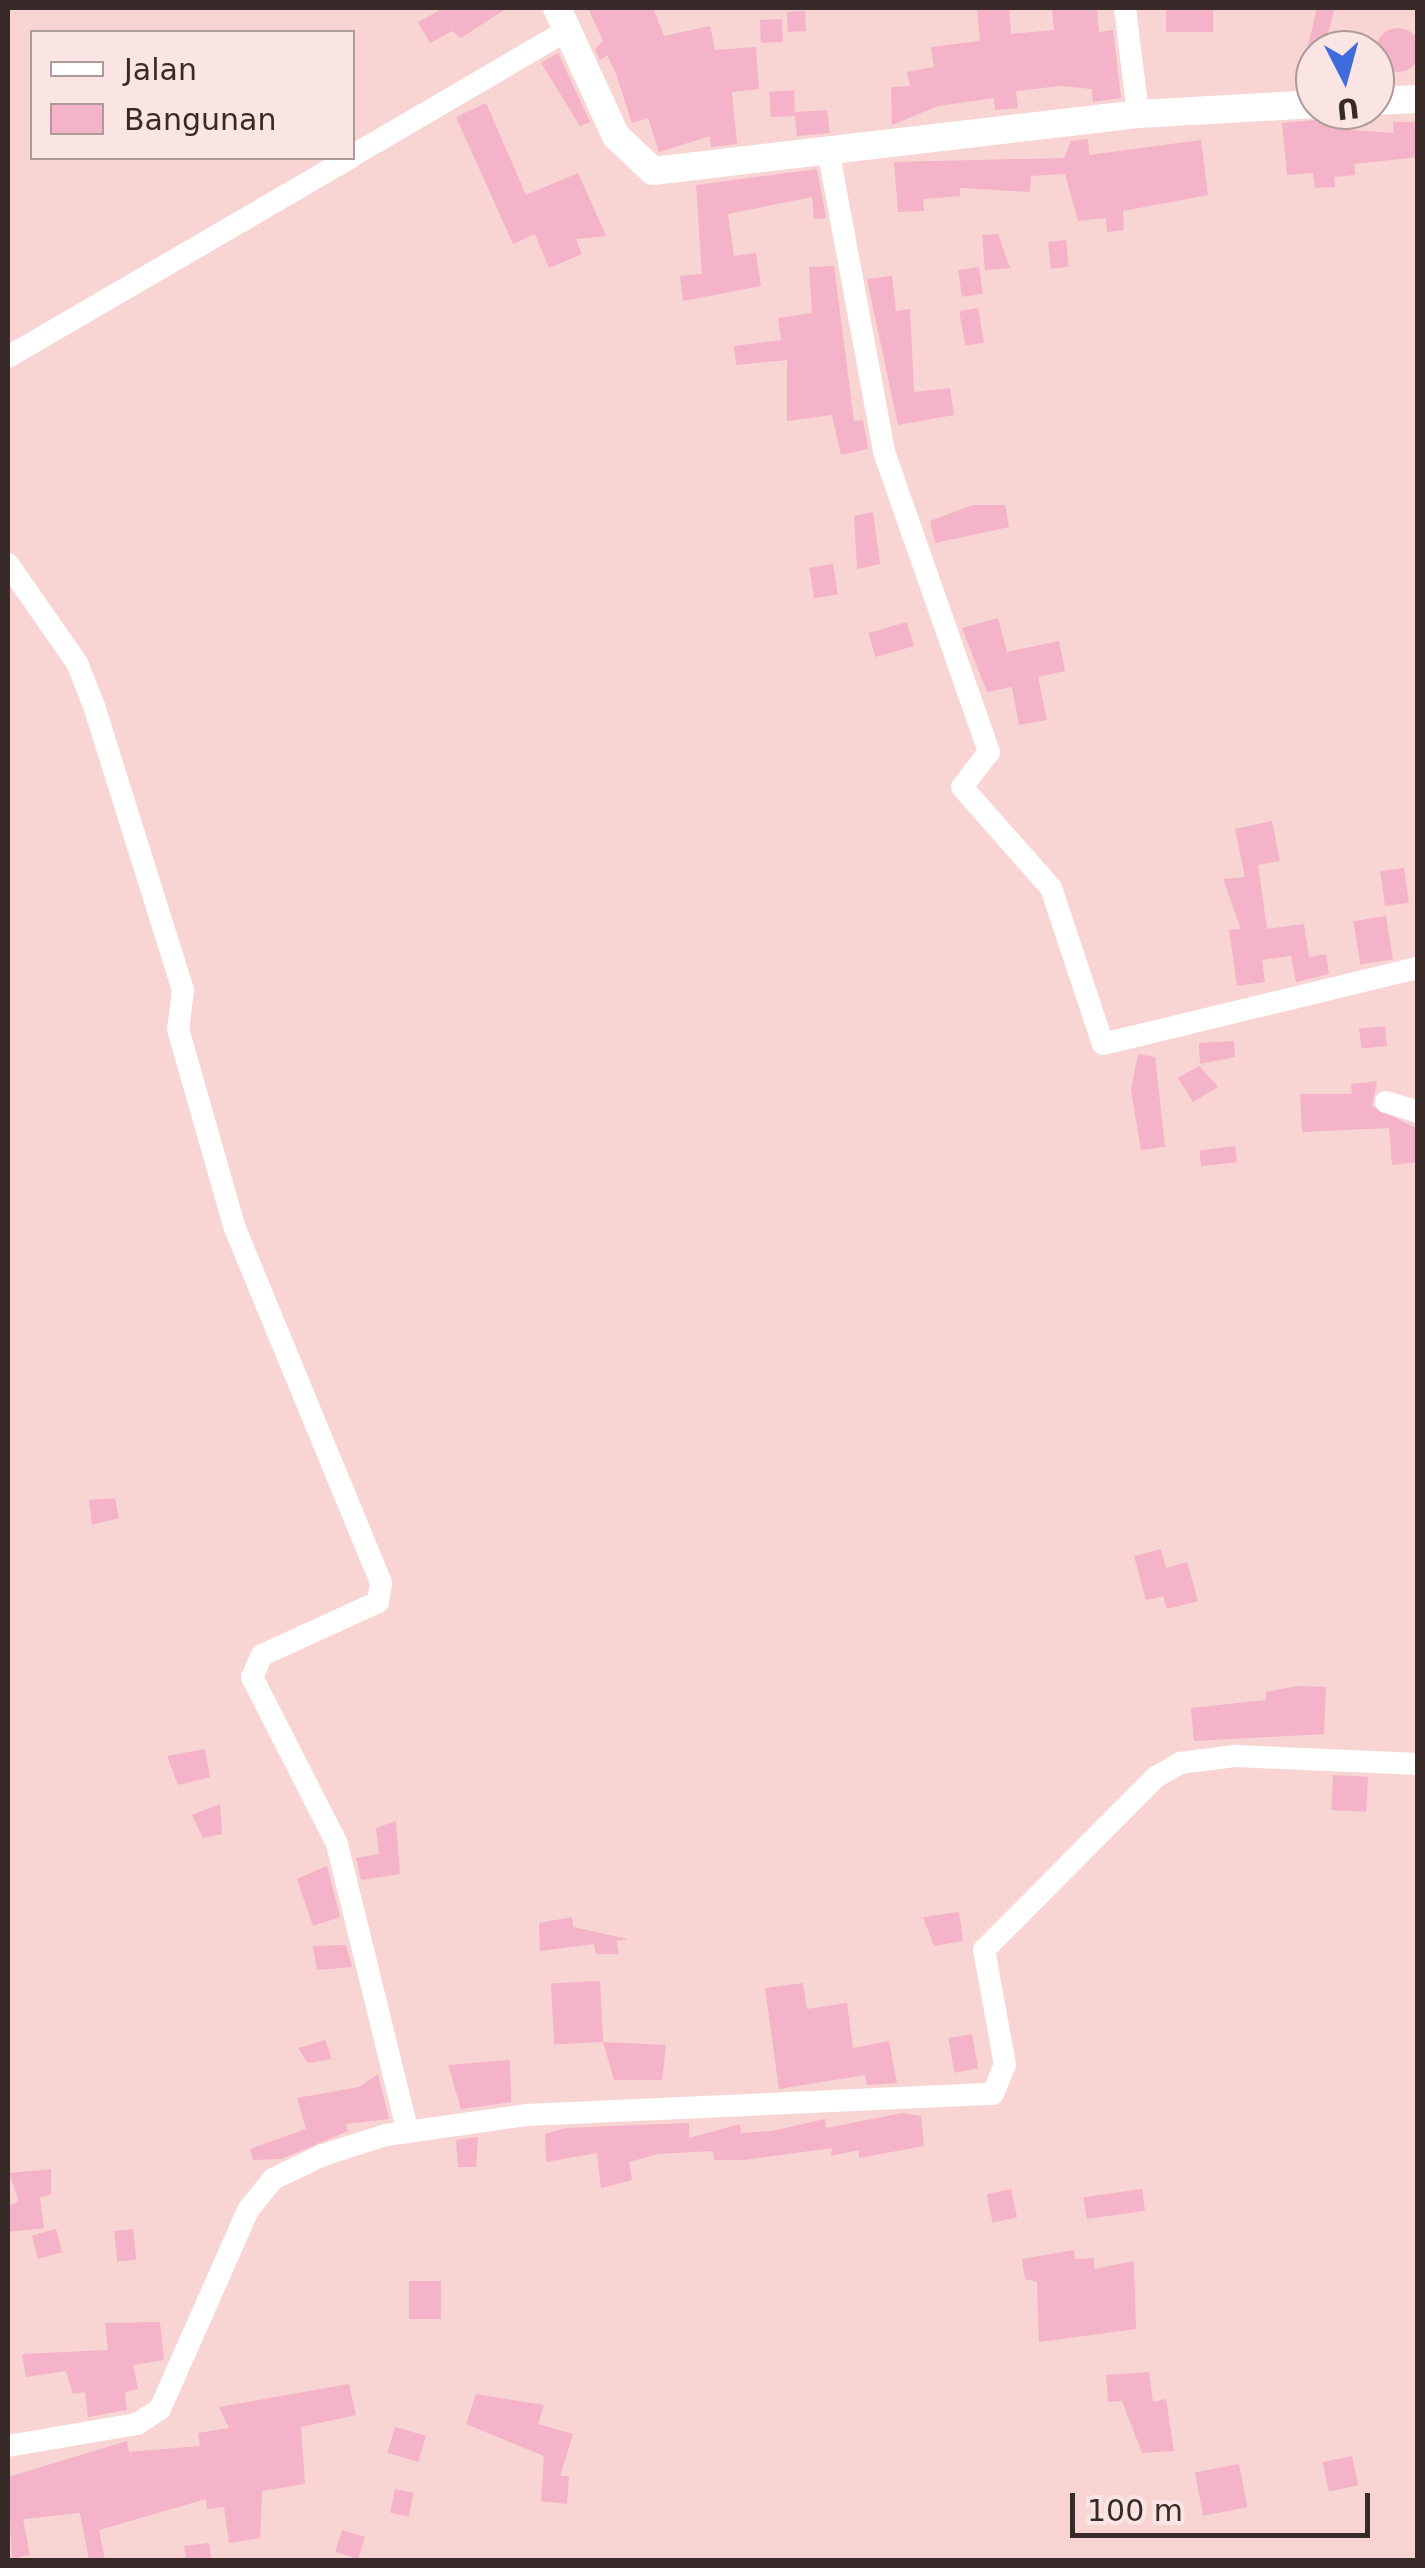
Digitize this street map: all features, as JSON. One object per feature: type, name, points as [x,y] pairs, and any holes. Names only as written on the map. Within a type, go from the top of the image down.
[{"type":"street","points":[[1126,8],[1138,114]]},
{"type":"street","points":[[355,154],[561,19],[616,136],[653,171],[1138,114],[1295,105]]},
{"type":"street","points":[[828,149],[884,452],[989,752],[962,786],[1050,888],[1103,1044],[1418,968]]},
{"type":"street","points":[[8,357],[346,160]]},
{"type":"street","points":[[8,564],[77,663],[94,706],[183,990],[178,1029],[234,1226],[381,1583],[378,1602],[262,1655],[252,1677],[337,1844],[408,2132]]},
{"type":"street","points":[[1386,1102],[1418,1112]]},
{"type":"street","points":[[8,2446],[136,2424],[160,2409],[248,2210],[274,2178],[408,2132],[526,2115],[994,2094],[1005,2065],[984,1950],[1156,1778],[1180,1763],[1235,1756],[1418,1764]]},
{"type":"building","points":[[444,8],[507,8],[461,38],[452,31],[430,43],[418,22]]},
{"type":"building","points":[[588,8],[653,8],[664,36],[710,26],[715,50],[756,47],[759,89],[732,92],[737,144],[711,147],[710,136],[659,152],[648,118],[632,123],[607,55],[600,60],[595,49],[603,41]]},
{"type":"building","points":[[977,8],[1009,8],[1011,34],[1054,30],[1052,8],[1097,8],[1099,32],[1113,30],[1121,98],[1093,102],[1092,89],[1060,86],[1016,91],[1018,108],[995,110],[994,98],[938,106],[892,125],[891,87],[910,86],[907,72],[934,67],[931,47],[980,41]]},
{"type":"building","points":[[1166,8],[1213,8],[1213,32],[1166,32]]},
{"type":"building","points":[[1317,8],[1335,8],[1329,30],[1312,30]]},
{"type":"building","points":[[805,11],[806,31],[788,32],[787,12]]},
{"type":"building","points":[[782,19],[783,42],[761,43],[760,20]]},
{"type":"building","points":[[1398,28],[1406,30],[1420,50],[1413,65],[1395,71],[1395,30],[1390,30]]},
{"type":"building","points":[[558,53],[590,122],[580,126],[541,63]]},
{"type":"building","points":[[794,90],[795,112],[827,110],[830,133],[797,136],[795,116],[771,117],[769,92]]},
{"type":"building","points":[[486,103],[526,195],[578,173],[606,236],[576,239],[582,254],[549,268],[535,234],[513,244],[456,117]]},
{"type":"building","points":[[1295,122],[1295,130],[1394,133],[1395,122],[1418,122],[1418,157],[1354,164],[1355,175],[1334,177],[1335,187],[1315,188],[1313,173],[1287,175],[1282,123]]},
{"type":"building","points":[[1088,139],[1089,155],[1201,140],[1208,195],[1123,211],[1124,230],[1107,232],[1106,218],[1078,221],[1065,174],[1031,176],[1030,192],[960,188],[960,196],[923,199],[924,211],[898,212],[894,162],[1064,158],[1071,141]]},
{"type":"building","points":[[817,169],[826,218],[814,219],[812,197],[728,214],[734,256],[756,253],[761,286],[683,301],[680,276],[702,274],[696,185]]},
{"type":"building","points":[[998,234],[1010,268],[985,270],[982,235]]},
{"type":"building","points":[[1066,240],[1069,267],[1051,269],[1048,242]]},
{"type":"building","points":[[834,266],[854,421],[863,420],[868,449],[841,455],[832,415],[787,421],[787,360],[736,365],[734,346],[781,340],[778,318],[812,313],[809,267]]},
{"type":"building","points":[[979,267],[983,294],[962,297],[958,270]]},
{"type":"building","points":[[892,276],[896,311],[910,309],[914,392],[950,388],[954,415],[898,425],[867,279]]},
{"type":"building","points":[[978,308],[984,342],[965,346],[959,311]]},
{"type":"building","points":[[973,505],[1005,505],[1009,527],[935,543],[930,521]]},
{"type":"building","points":[[873,512],[880,564],[857,569],[854,516]]},
{"type":"building","points":[[833,564],[838,595],[814,598],[809,568]]},
{"type":"building","points":[[998,618],[1007,652],[1059,641],[1065,671],[1038,677],[1047,720],[1019,725],[1012,687],[987,692],[962,628]]},
{"type":"building","points":[[907,622],[914,646],[875,657],[869,633]]},
{"type":"building","points":[[1272,821],[1280,861],[1258,865],[1267,929],[1304,924],[1309,957],[1326,954],[1329,974],[1296,982],[1291,956],[1262,960],[1265,982],[1237,986],[1229,930],[1241,929],[1223,879],[1245,877],[1235,829]]},
{"type":"building","points":[[1404,868],[1409,903],[1385,906],[1380,871]]},
{"type":"building","points":[[1386,916],[1393,959],[1360,965],[1353,921]]},
{"type":"building","points":[[1385,1026],[1387,1046],[1361,1049],[1359,1029]]},
{"type":"building","points":[[1234,1041],[1235,1057],[1200,1064],[1199,1043]]},
{"type":"building","points":[[1138,1054],[1155,1057],[1165,1147],[1141,1150],[1131,1090]]},
{"type":"building","points":[[1199,1066],[1218,1087],[1193,1102],[1178,1078]]},
{"type":"building","points":[[1377,1081],[1372,1106],[1418,1129],[1418,1162],[1392,1165],[1389,1128],[1302,1132],[1300,1094],[1352,1094],[1351,1084]]},
{"type":"building","points":[[1235,1146],[1237,1162],[1201,1166],[1199,1150]]},
{"type":"building","points":[[115,1498],[119,1518],[92,1525],[89,1500]]},
{"type":"building","points":[[1161,1549],[1166,1568],[1187,1562],[1198,1601],[1167,1609],[1163,1596],[1146,1600],[1134,1556]]},
{"type":"building","points":[[1298,1686],[1326,1687],[1324,1734],[1194,1741],[1191,1708],[1266,1700],[1266,1692]]},
{"type":"building","points":[[205,1749],[210,1777],[178,1785],[167,1756]]},
{"type":"building","points":[[1333,1775],[1368,1777],[1366,1812],[1331,1810]]},
{"type":"building","points":[[220,1804],[222,1834],[203,1838],[192,1815]]},
{"type":"building","points":[[396,1821],[400,1874],[361,1880],[356,1858],[379,1854],[376,1828]]},
{"type":"building","points":[[327,1866],[340,1917],[313,1926],[297,1879]]},
{"type":"building","points":[[959,1912],[963,1941],[934,1946],[923,1917]]},
{"type":"building","points":[[572,1917],[573,1927],[628,1939],[617,1941],[619,1954],[596,1954],[594,1944],[540,1951],[539,1923]]},
{"type":"building","points":[[346,1945],[352,1967],[317,1970],[313,1946]]},
{"type":"building","points":[[600,1981],[603,2042],[554,2044],[551,1984]]},
{"type":"building","points":[[803,1983],[807,2009],[847,2003],[853,2048],[889,2041],[897,2083],[867,2085],[865,2075],[779,2089],[765,1988]]},
{"type":"building","points":[[972,2034],[978,2068],[954,2073],[948,2038]]},
{"type":"building","points":[[325,2040],[332,2059],[308,2063],[298,2048]]},
{"type":"building","points":[[603,2042],[666,2045],[662,2080],[614,2080]]},
{"type":"building","points":[[510,2060],[511,2102],[461,2109],[448,2065]]},
{"type":"building","points":[[378,2074],[389,2119],[346,2124],[348,2131],[281,2159],[253,2160],[250,2149],[306,2129],[297,2098],[359,2087]]},
{"type":"building","points":[[903,2113],[921,2116],[924,2146],[859,2158],[859,2150],[831,2156],[832,2148],[744,2160],[714,2160],[713,2151],[658,2154],[629,2162],[632,2180],[601,2188],[597,2153],[546,2162],[545,2134],[566,2128],[689,2123],[689,2138],[740,2124],[741,2133],[772,2131],[825,2119],[826,2128]]},
{"type":"building","points":[[478,2137],[476,2167],[458,2167],[456,2140]]},
{"type":"building","points":[[51,2169],[51,2195],[40,2197],[44,2228],[8,2232],[8,2206],[19,2201],[9,2173]]},
{"type":"building","points":[[1011,2189],[1017,2217],[993,2223],[987,2194]]},
{"type":"building","points":[[1142,2189],[1145,2211],[1087,2219],[1084,2197]]},
{"type":"building","points":[[56,2229],[62,2252],[38,2259],[32,2235]]},
{"type":"building","points":[[133,2229],[136,2260],[117,2262],[114,2231]]},
{"type":"building","points":[[1074,2250],[1075,2259],[1094,2258],[1094,2269],[1134,2261],[1136,2329],[1039,2342],[1037,2282],[1025,2279],[1022,2259]]},
{"type":"building","points":[[409,2281],[441,2281],[441,2319],[409,2319]]},
{"type":"building","points":[[160,2322],[164,2360],[133,2365],[138,2389],[125,2392],[127,2410],[88,2417],[85,2392],[73,2394],[66,2371],[26,2377],[22,2354],[108,2350],[105,2323]]},
{"type":"building","points":[[1149,2372],[1153,2402],[1166,2399],[1174,2451],[1142,2453],[1122,2401],[1108,2402],[1106,2375]]},
{"type":"building","points":[[349,2384],[356,2415],[301,2427],[305,2484],[262,2491],[260,2538],[229,2543],[224,2507],[207,2509],[206,2499],[99,2530],[105,2560],[89,2560],[80,2513],[23,2519],[30,2555],[12,2559],[8,2477],[127,2441],[129,2452],[200,2446],[198,2433],[229,2428],[219,2407]]},
{"type":"building","points":[[476,2394],[544,2405],[538,2424],[573,2434],[560,2476],[569,2476],[567,2504],[541,2501],[544,2456],[466,2424]]},
{"type":"building","points":[[395,2427],[426,2436],[418,2462],[388,2453]]},
{"type":"building","points":[[1352,2456],[1358,2485],[1329,2492],[1323,2462]]},
{"type":"building","points":[[1239,2464],[1247,2507],[1203,2516],[1195,2473]]},
{"type":"building","points":[[395,2489],[414,2493],[409,2516],[390,2512]]},
{"type":"building","points":[[342,2530],[365,2537],[358,2559],[335,2552]]},
{"type":"building","points":[[209,2543],[211,2560],[186,2560],[184,2546]]}]
